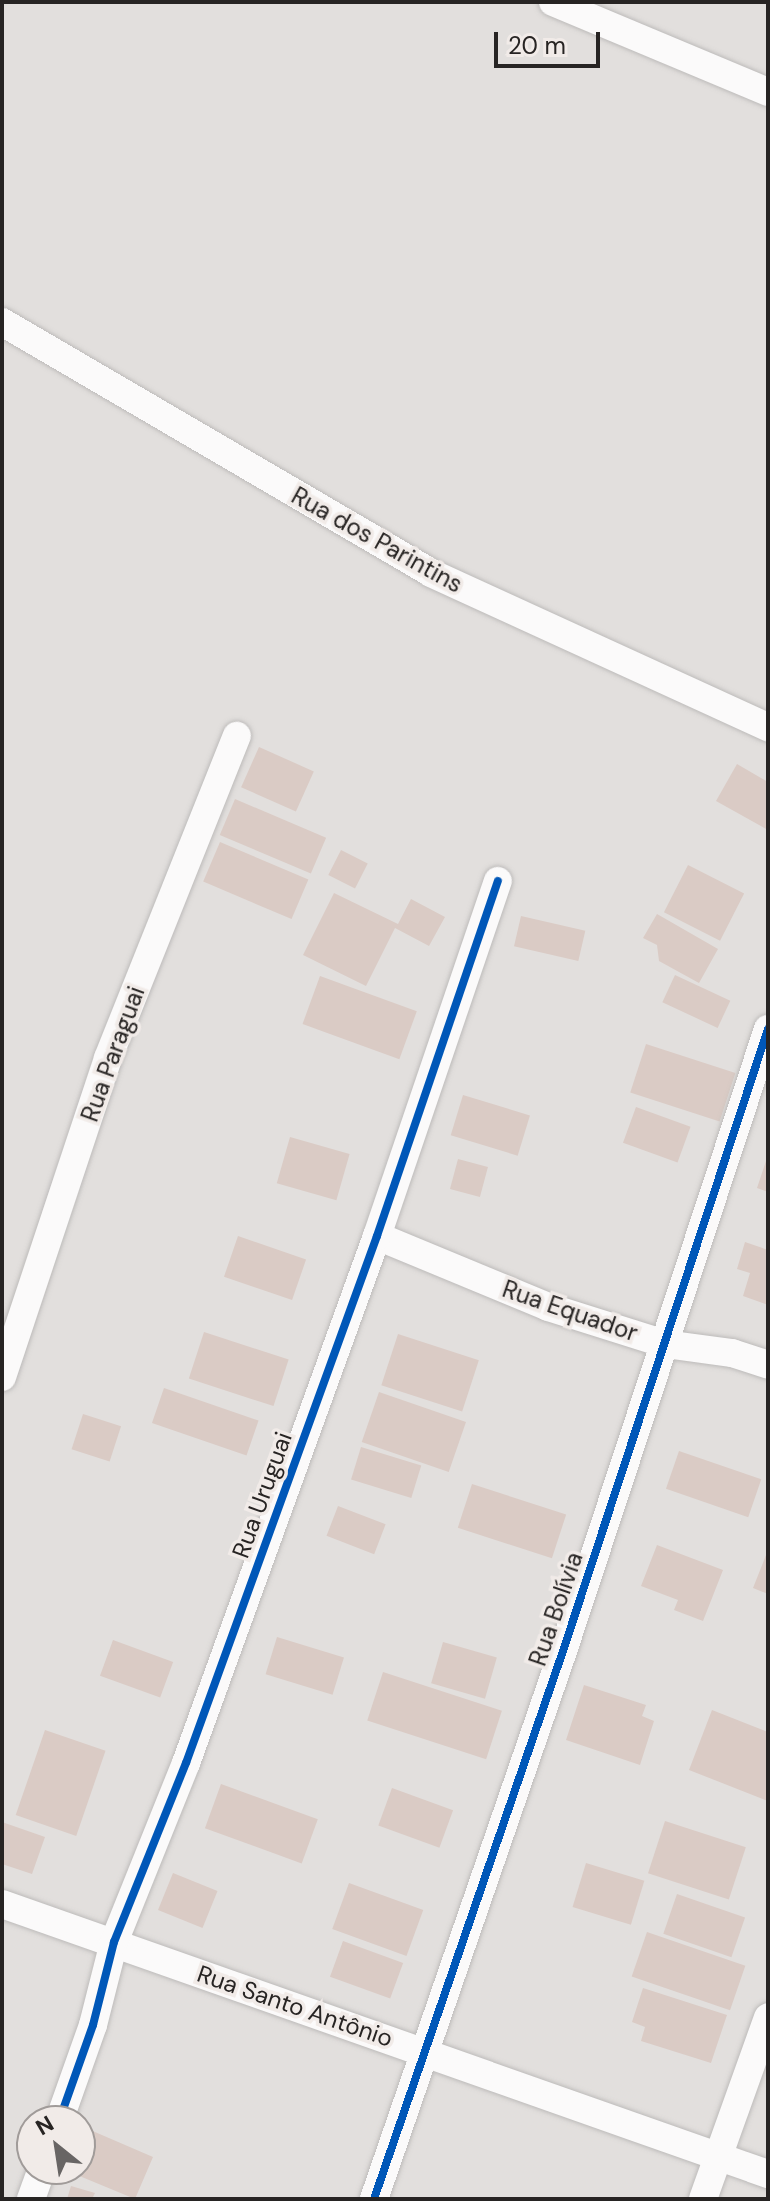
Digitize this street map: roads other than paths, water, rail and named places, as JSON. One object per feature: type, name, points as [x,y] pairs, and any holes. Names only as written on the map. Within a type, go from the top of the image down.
[{"type":"street","points":[[553,2],[768,92]]},
{"type":"street","name":"Rua dos Parintins","points":[[2,322],[431,573],[768,727]]},
{"type":"street","name":"Rua Paraguai","points":[[2,1377],[108,1058],[237,736]]},
{"type":"street","name":"Rua Uruguai","points":[[65,2105],[93,2025],[114,1942],[186,1763],[377,1236],[498,881]]},
{"type":"street","name":"Rua Bolívia","points":[[374,2199],[665,1344],[768,1029]]},
{"type":"street","name":"Rua Equador","points":[[377,1236],[548,1307],[665,1344],[732,1353],[768,1365]]},
{"type":"street","name":"Rua Santo Antônio","points":[[2,1904],[768,2174]]},
{"type":"street","points":[[703,2199],[768,2017]]}]
